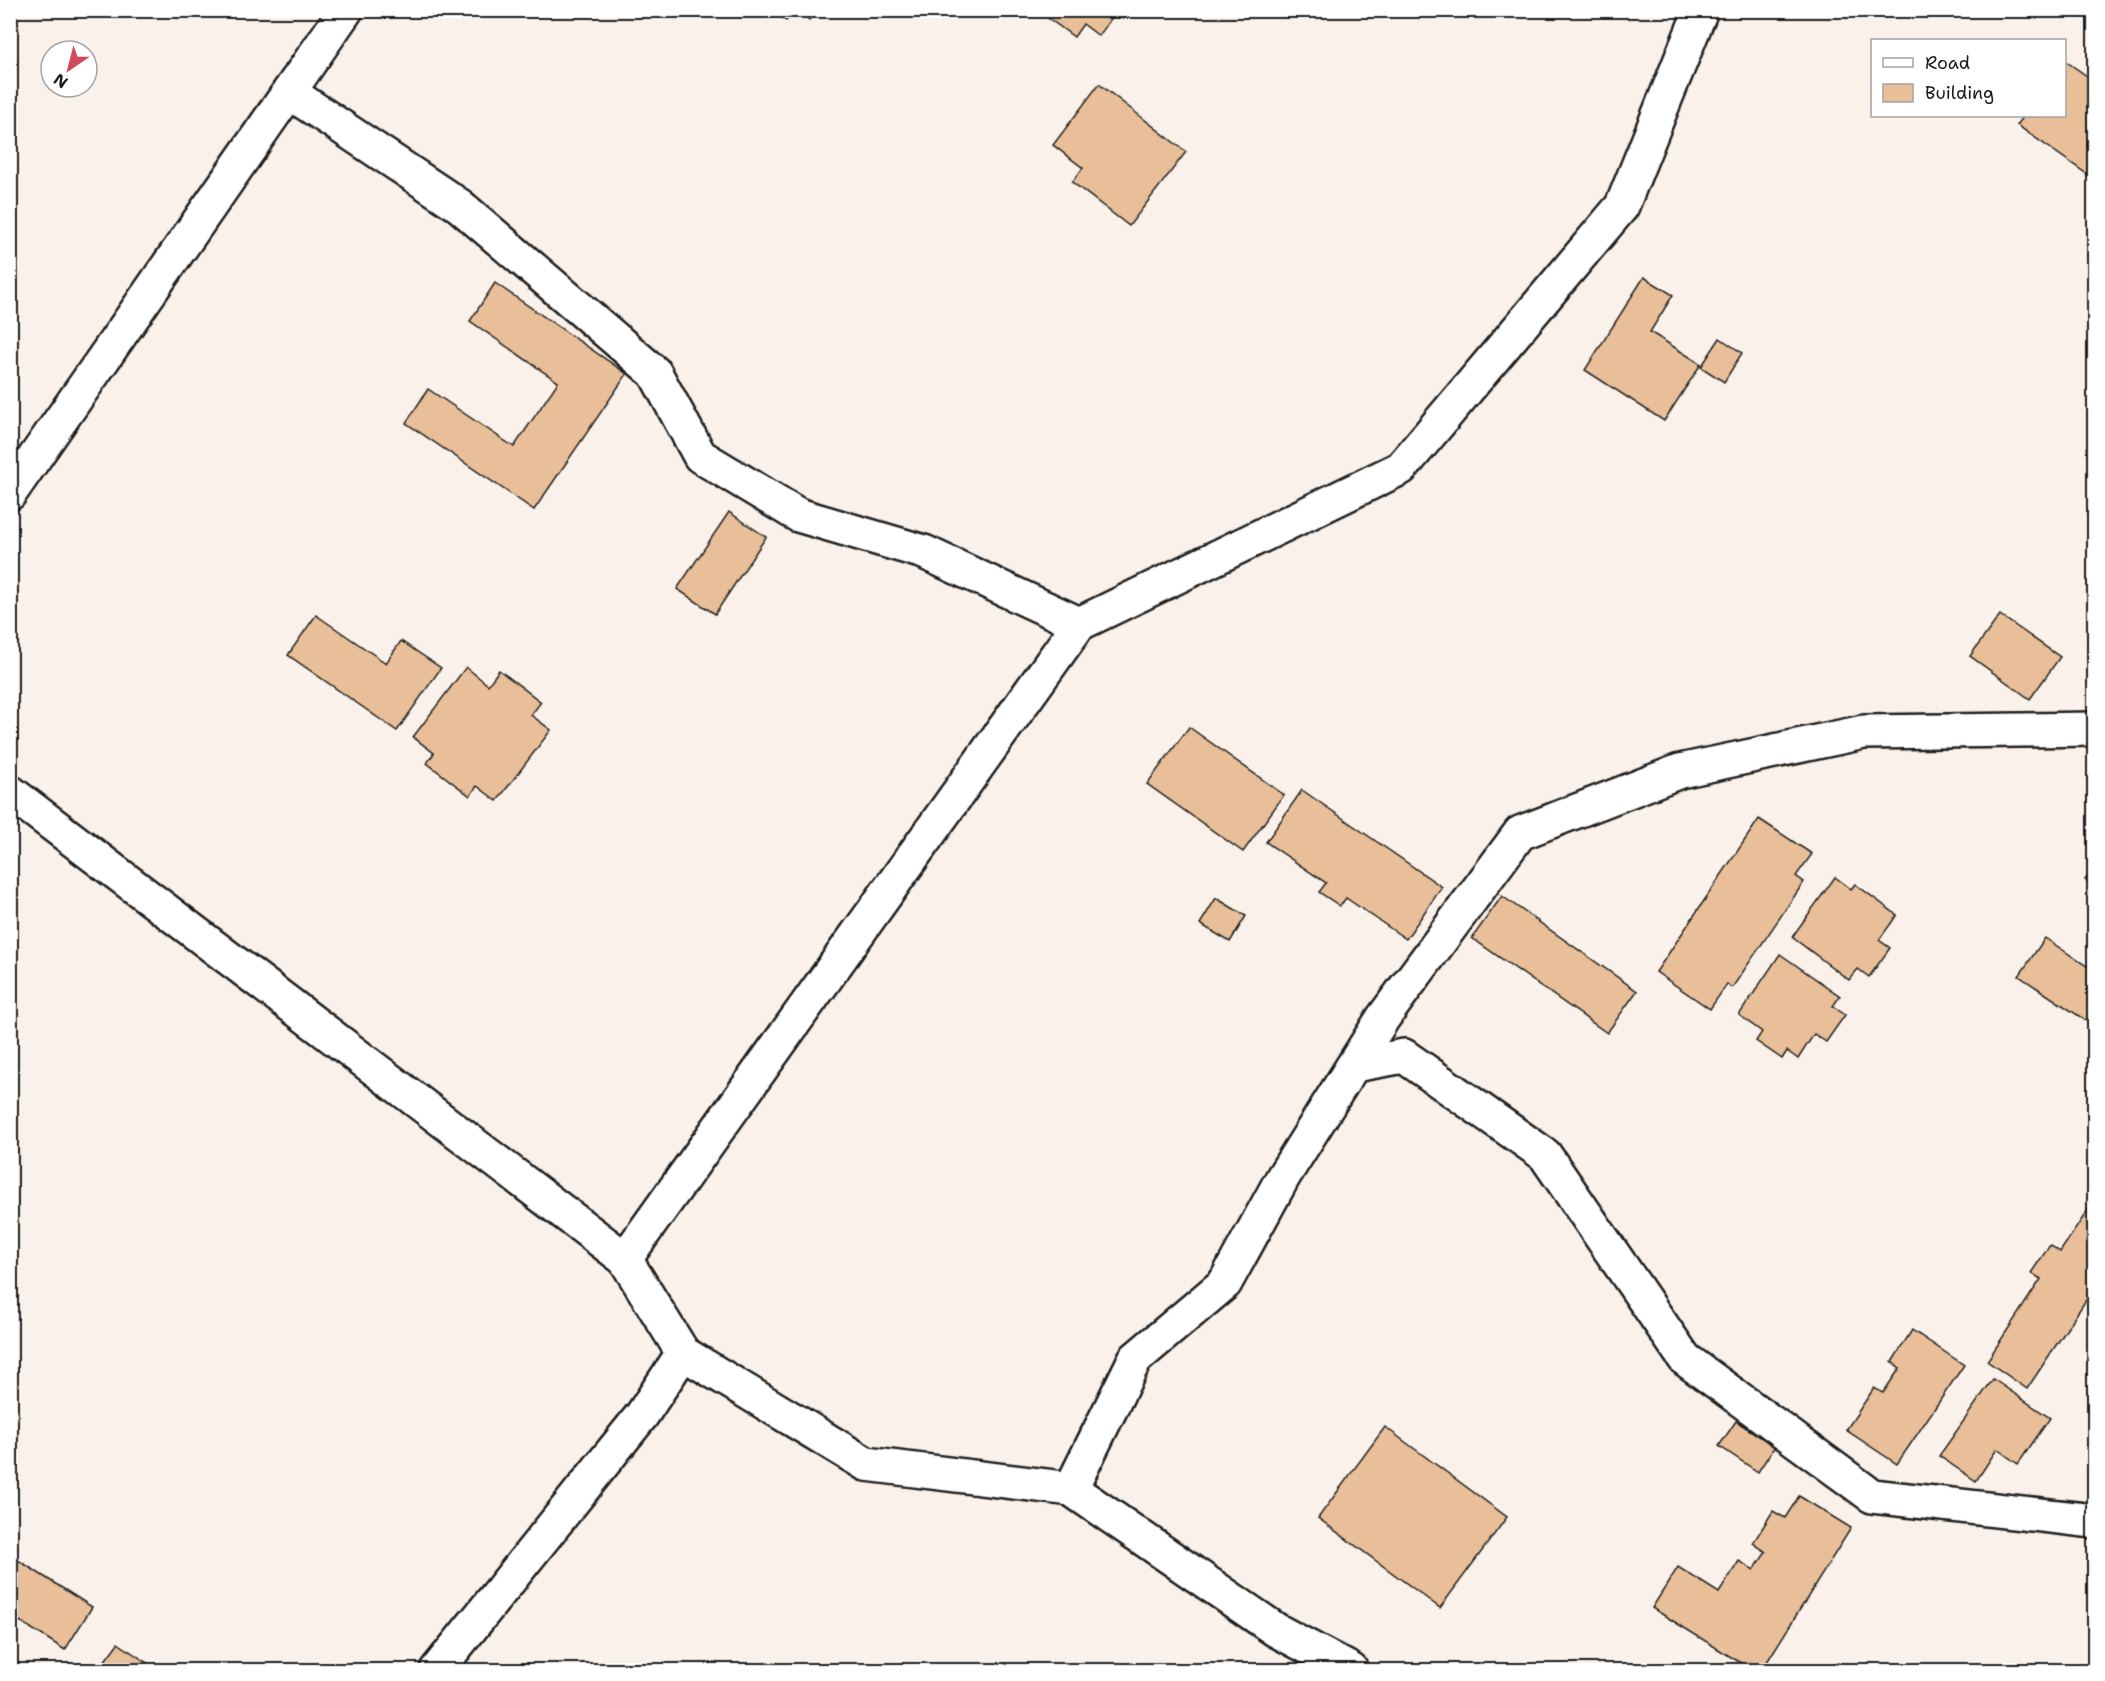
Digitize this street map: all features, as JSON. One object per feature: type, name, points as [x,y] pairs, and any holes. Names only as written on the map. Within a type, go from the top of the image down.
[{"type":"street","points":[[10,493],[346,10]]},
{"type":"street","points":[[625,1259],[1079,624],[1401,468],[1622,206],[1701,10]]},
{"type":"street","points":[[288,92],[460,206],[655,373],[700,456],[798,515],[924,552],[1079,624]]},
{"type":"street","points":[[1071,1489],[1135,1359],[1225,1283],[1283,1177],[1383,1018],[1520,833],[1680,771],[1864,732],[2094,729]]},
{"type":"street","points":[[10,792],[625,1259],[683,1353],[866,1464],[1071,1489],[1276,1630],[1351,1671]]},
{"type":"street","points":[[1354,1065],[1404,1056],[1545,1155],[1685,1359],[1872,1496],[2094,1521]]},
{"type":"street","points":[[437,1671],[642,1415],[683,1353]]},
{"type":"building","points":[[772,10],[795,10],[786,21]]},
{"type":"building","points":[[797,10],[816,10],[809,20]]},
{"type":"building","points":[[1037,10],[1117,10],[1099,36],[1083,24],[1074,37]]},
{"type":"building","points":[[2066,61],[2094,81],[2094,179],[2017,125],[2023,117],[2066,117]]},
{"type":"building","points":[[1099,84],[1186,152],[1129,226],[1072,182],[1083,168],[1053,145]]},
{"type":"building","points":[[1644,277],[1673,295],[1650,332],[1701,364],[1664,421],[1585,370]]},
{"type":"building","points":[[495,283],[627,374],[534,510],[406,423],[428,389],[514,447],[558,382],[470,321]]},
{"type":"building","points":[[1720,338],[1742,353],[1724,382],[1701,367]]},
{"type":"building","points":[[729,512],[766,537],[715,614],[677,589]]},
{"type":"building","points":[[316,615],[386,663],[401,641],[441,668],[397,731],[288,655]]},
{"type":"building","points":[[2000,615],[2060,657],[2030,699],[1970,656]]},
{"type":"building","points":[[466,667],[488,685],[499,670],[541,702],[531,715],[551,730],[497,801],[477,786],[470,796],[427,763],[434,753],[413,737]]},
{"type":"building","points":[[1189,727],[1284,795],[1243,852],[1147,784]]},
{"type":"building","points":[[1302,790],[1442,887],[1406,939],[1346,898],[1340,906],[1319,892],[1326,883],[1266,842]]},
{"type":"building","points":[[1759,819],[1812,854],[1796,876],[1804,882],[1732,988],[1727,984],[1710,1009],[1656,972]]},
{"type":"building","points":[[2094,867],[2094,886],[2085,880]]},
{"type":"building","points":[[1835,877],[1851,889],[1855,884],[1897,915],[1879,940],[1890,948],[1869,977],[1858,969],[1849,980],[1792,937]]},
{"type":"building","points":[[1502,896],[1637,991],[1607,1033],[1472,938]]},
{"type":"building","points":[[1216,898],[1246,916],[1230,942],[1200,924]]},
{"type":"building","points":[[2045,938],[2094,971],[2094,1026],[2019,976]]},
{"type":"building","points":[[1780,954],[1840,996],[1833,1006],[1845,1015],[1826,1042],[1814,1034],[1798,1059],[1787,1051],[1782,1059],[1756,1041],[1762,1032],[1739,1015]]},
{"type":"building","points":[[2090,1207],[2094,1210],[2094,1288],[2027,1389],[1987,1361],[2041,1279],[2031,1273],[2050,1245],[2060,1252]]},
{"type":"building","points":[[1912,1330],[1964,1365],[1897,1464],[1846,1430],[1874,1388],[1883,1393],[1900,1368],[1892,1362]]},
{"type":"building","points":[[1993,1379],[2050,1418],[2018,1464],[1997,1449],[1976,1481],[1939,1456]]},
{"type":"building","points":[[1736,1421],[1775,1446],[1758,1472],[1719,1446]]},
{"type":"building","points":[[1385,1427],[1507,1517],[1440,1608],[1318,1518]]},
{"type":"building","points":[[1799,1496],[1851,1528],[1762,1670],[1752,1670],[1652,1608],[1678,1567],[1719,1593],[1739,1561],[1754,1570],[1766,1552],[1753,1543],[1773,1511],[1785,1518]]},
{"type":"building","points":[[10,1555],[92,1607],[65,1650],[10,1615]]},
{"type":"building","points":[[118,1643],[153,1667],[151,1670],[98,1670]]}]
